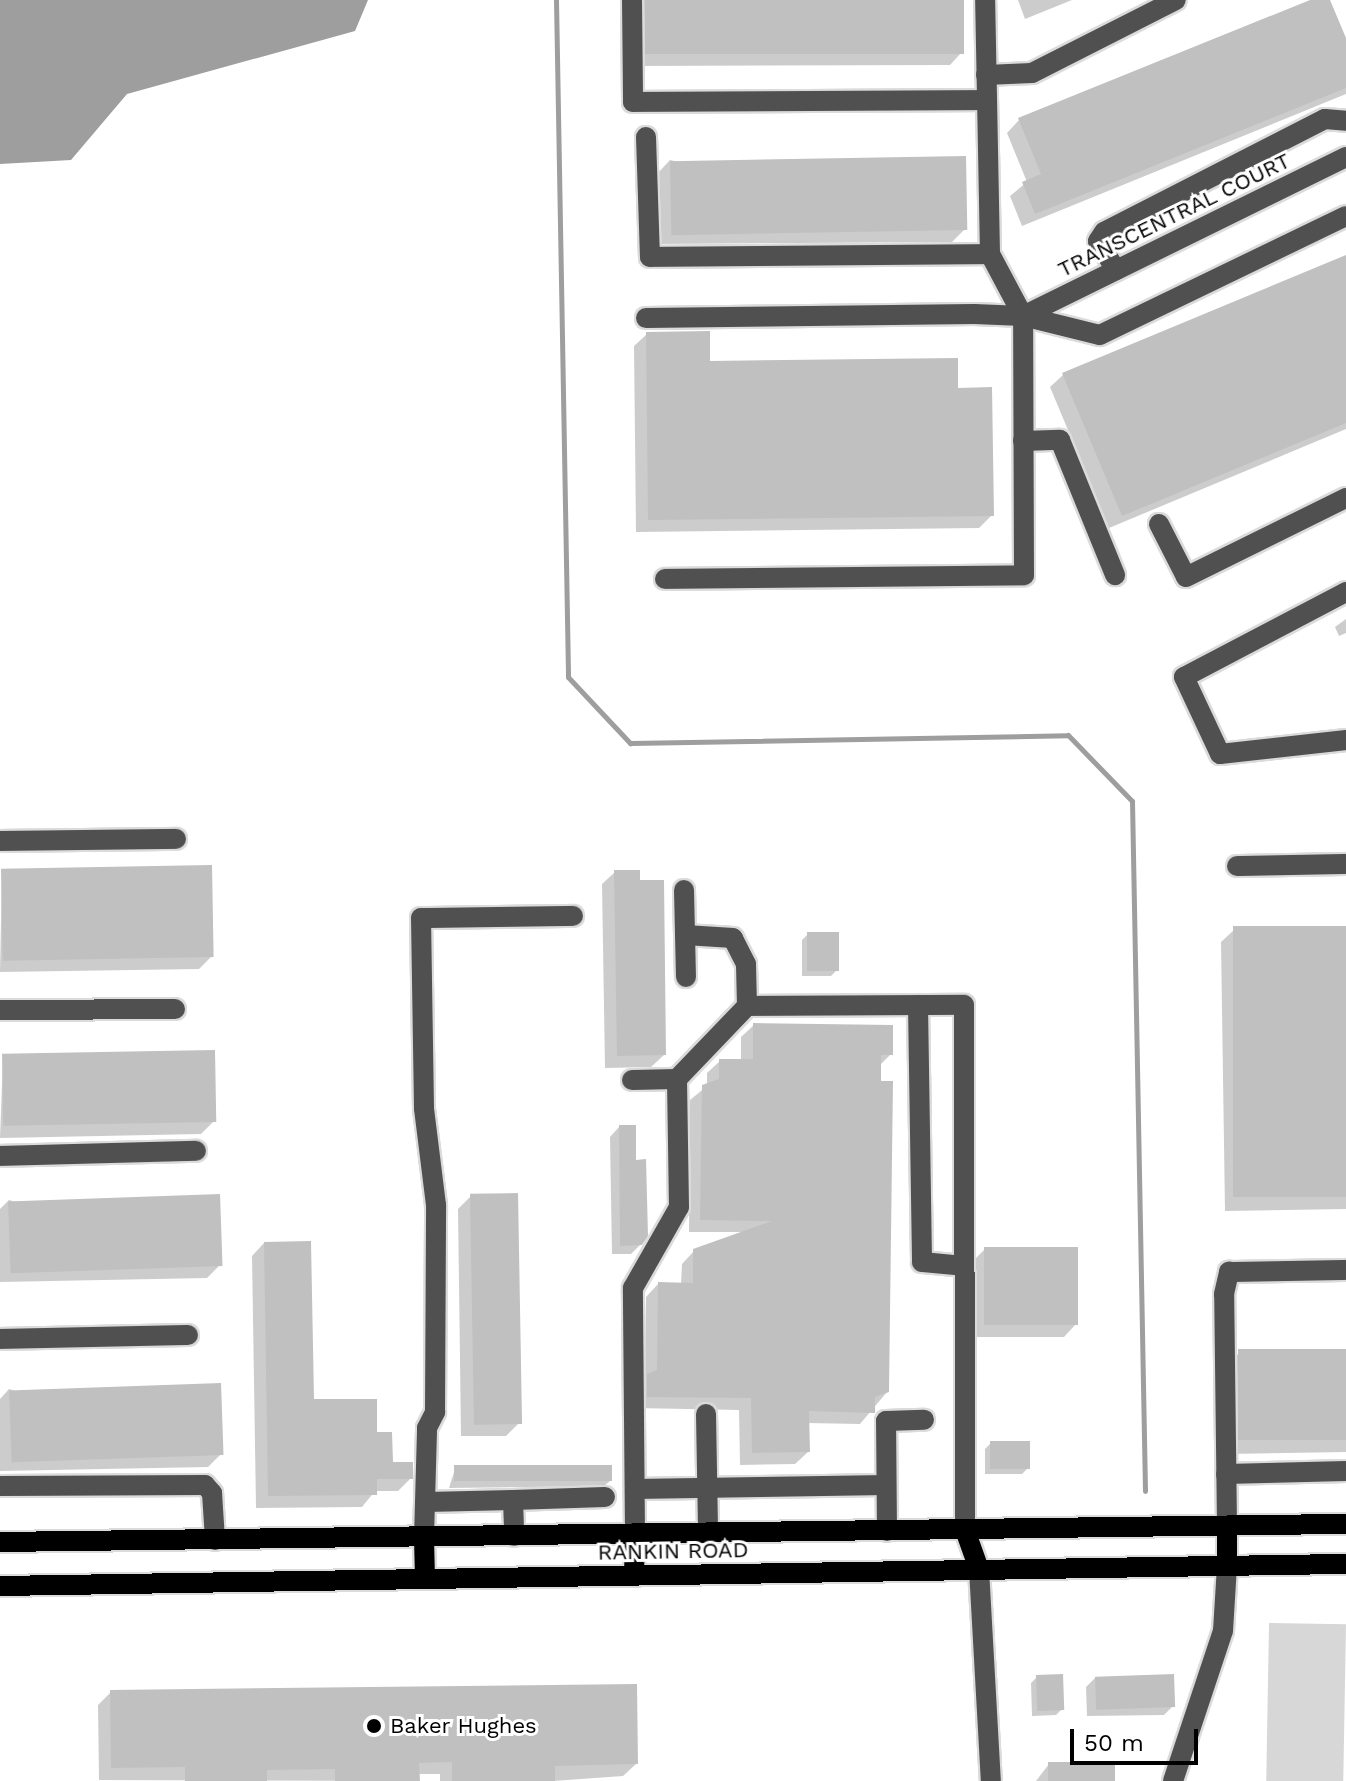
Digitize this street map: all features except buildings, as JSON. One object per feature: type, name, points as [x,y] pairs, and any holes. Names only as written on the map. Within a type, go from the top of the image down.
[{"type":"main road","name":"RANKIN ROAD","points":[[0,1542],[1346,1524]]},
{"type":"main road","points":[[1227,1526],[1227,1566]]},
{"type":"main road","points":[[965,1530],[979,1569]]},
{"type":"main road","points":[[634,1576],[635,1533]]},
{"type":"main road","points":[[424,1538],[425,1579]]},
{"type":"main road","name":"RANKIN ROAD","points":[[0,1586],[1346,1564]]},
{"type":"street","points":[[632,0],[633,102],[986,100]]},
{"type":"street","points":[[665,579],[1024,575],[1023,316],[990,254],[985,0]]},
{"type":"street","points":[[986,75],[1032,73],[1176,0]]},
{"type":"street","points":[[1116,270],[1098,241],[1104,232],[1325,119],[1346,121]]},
{"type":"street","points":[[646,137],[650,257],[990,254]]},
{"type":"street","name":"TRANSCENTRAL COURT","points":[[1023,316],[1345,161]]},
{"type":"street","points":[[646,318],[1023,316],[1100,335],[1346,216]]},
{"type":"street","points":[[1023,441],[1060,440],[1115,575]]},
{"type":"street","points":[[1159,524],[1186,577],[1346,498]]},
{"type":"street","points":[[1346,592],[1184,677],[1220,754],[1346,740]]},
{"type":"street","points":[[0,841],[176,839]]},
{"type":"street","points":[[1237,866],[1346,864]]},
{"type":"street","points":[[684,890],[686,977]]},
{"type":"street","points":[[424,1538],[427,1428],[435,1412],[436,1205],[424,1108],[421,918],[573,916]]},
{"type":"street","points":[[635,1533],[633,1288],[679,1207],[677,1079],[747,1006],[746,964],[733,938],[685,935]]},
{"type":"street","points":[[918,1005],[922,1262],[964,1266]]},
{"type":"street","points":[[747,1006],[964,1005],[965,1530]]},
{"type":"street","points":[[0,1010],[175,1009]]},
{"type":"street","points":[[632,1080],[677,1079]]},
{"type":"street","points":[[0,1156],[196,1151]]},
{"type":"street","points":[[1227,1526],[1224,1294],[1229,1272],[1346,1270]]},
{"type":"street","points":[[0,1339],[188,1335]]},
{"type":"street","points":[[706,1414],[708,1532]]},
{"type":"street","points":[[887,1531],[886,1421],[924,1420]]},
{"type":"street","points":[[1226,1474],[1346,1471]]},
{"type":"street","points":[[0,1486],[205,1485],[212,1493],[215,1540]]},
{"type":"street","points":[[635,1489],[886,1485]]},
{"type":"street","points":[[426,1502],[605,1497]]},
{"type":"street","points":[[513,1500],[514,1536]]},
{"type":"street","points":[[1173,1781],[1223,1631],[1227,1566]]},
{"type":"street","points":[[979,1569],[991,1781]]},
{"type":"shaded area","points":[[0,0],[368,0],[355,31],[127,94],[71,160],[0,164]]},
{"type":"shaded area","points":[[1269,1623],[1346,1624],[1343,1781],[1266,1781]]},
{"type":"waterway","points":[[556,0],[568,677],[630,743],[1068,735],[1132,801],[1145,1491]]},
{"type":"place","name":"Baker Hughes","points":[[374,1726]]}]
